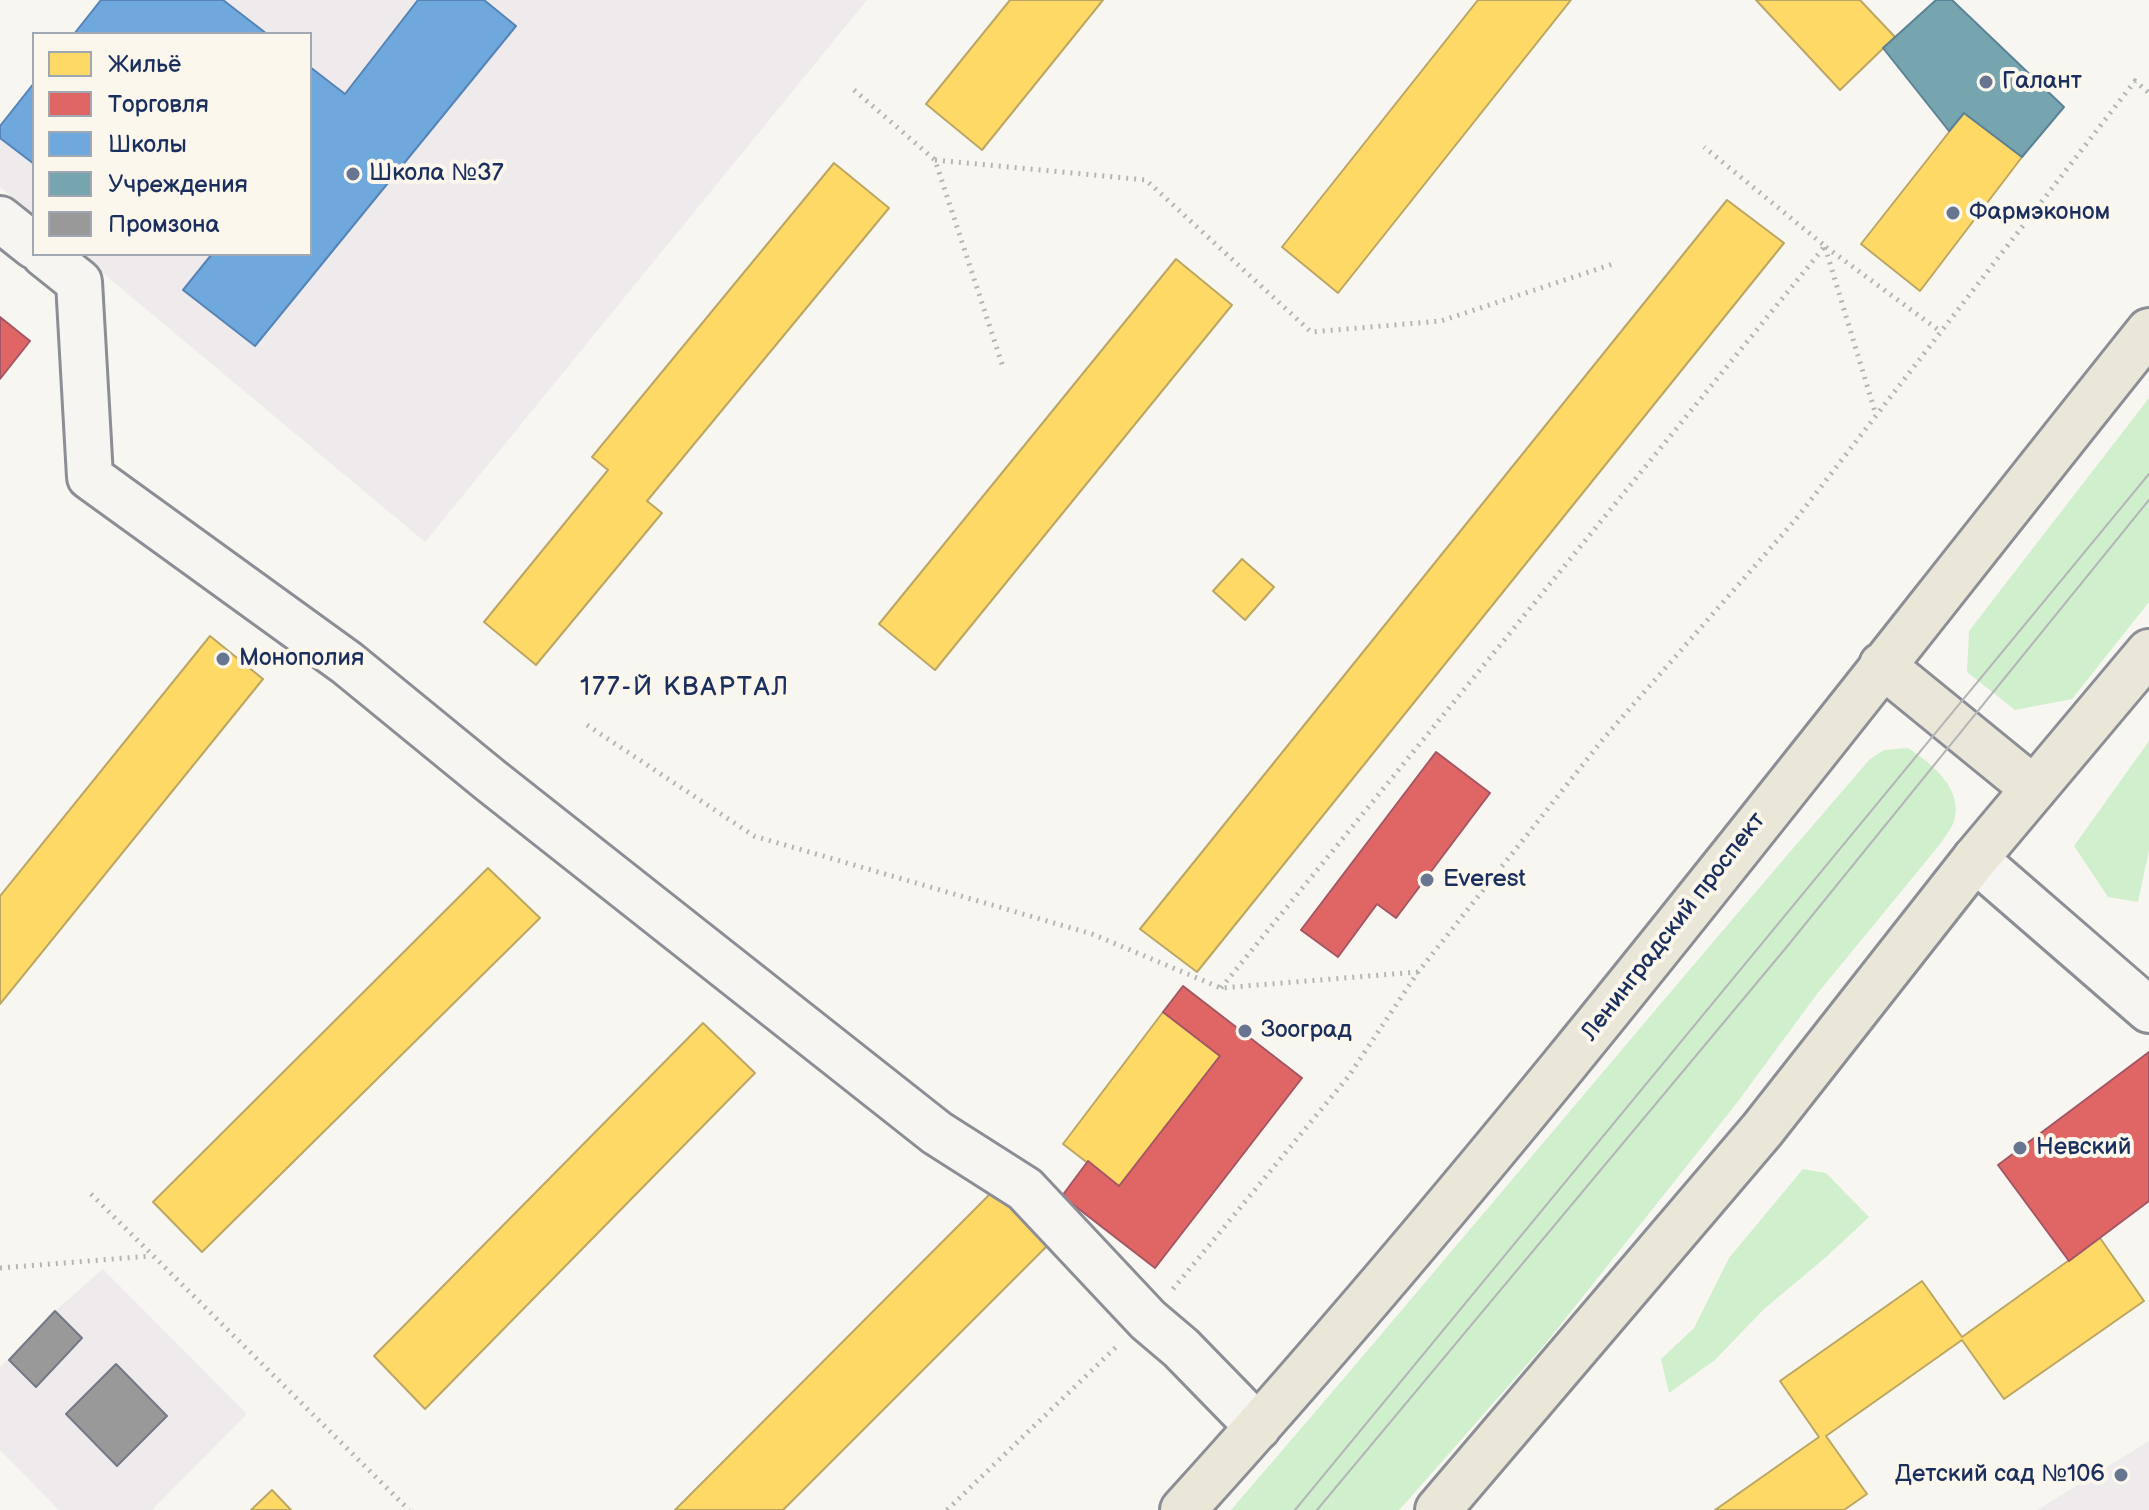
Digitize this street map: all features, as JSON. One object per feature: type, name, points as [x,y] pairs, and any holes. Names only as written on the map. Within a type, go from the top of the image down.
[{"type":"main road","name":"Ленинградский проспект","points":[[1183,1510],[1525,1115],[2149,331]]},
{"type":"main road","points":[[1438,1510],[1762,1130],[1975,859],[2149,652]]},
{"type":"main road","points":[[1882,665],[2034,789]]},
{"type":"street","points":[[0,219],[32,244]]},
{"type":"street","points":[[46,256],[79,282],[90,477],[347,663],[490,780],[937,1133],[1025,1189],[1148,1320],[1181,1348],[1258,1427]]},
{"type":"street","points":[[1975,859],[2149,1010]]},
{"type":"path","points":[[947,1510],[1096,1363],[1148,1320],[1348,1077],[1418,972],[1604,738],[1796,519],[2135,81],[2149,93]]},
{"type":"path","points":[[854,90],[935,160],[1003,367]]},
{"type":"path","points":[[1704,147],[1825,246],[1941,332]]},
{"type":"path","points":[[935,160],[1146,180],[1311,332],[1441,321],[1613,264]]},
{"type":"path","points":[[1825,246],[1876,415]]},
{"type":"path","points":[[1221,988],[1825,246]]},
{"type":"path","points":[[587,725],[754,836],[1092,934],[1221,988],[1418,972]]},
{"type":"path","points":[[91,1194],[409,1510]]},
{"type":"path","points":[[0,1268],[152,1256]]},
{"type":"shaded area","points":[[223,0],[418,0],[345,94],[312,69],[312,32],[264,32]]},
{"type":"shaded area","points":[[484,0],[867,0],[425,542],[82,256],[210,256],[183,290],[255,346],[515,26]]},
{"type":"shaded area","points":[[0,138],[32,162],[32,214],[0,187]]},
{"type":"shaded area","points":[[103,1269],[247,1414],[152,1510],[59,1510],[0,1450],[0,1367],[55,1311]]},
{"type":"shaded area","name":"Детский сад №106","points":[[2149,1441],[2149,1510],[2037,1510]]},
{"type":"green space","points":[[2149,398],[2149,602],[2072,699],[2015,710],[1967,672],[1969,631]]},
{"type":"green space","points":[[2149,741],[2149,850],[2138,902],[2108,897],[2074,846]]},
{"type":"green space","points":[[1908,748],[1935,769],[1954,798],[1954,821],[1941,843],[1817,994],[1736,1104],[1546,1343],[1409,1499],[1399,1510],[1231,1510],[1870,759],[1884,750]]},
{"type":"green space","points":[[1803,1169],[1826,1173],[1869,1217],[1764,1309],[1715,1360],[1669,1393],[1661,1359],[1694,1328],[1729,1258]]},
{"type":"building: Жильё","points":[[1010,0],[1103,0],[982,150],[926,104]]},
{"type":"building: Жильё","points":[[1478,0],[1571,0],[1338,293],[1282,247]]},
{"type":"building: Жильё","points":[[1756,0],[1860,0],[1895,37],[1840,90]]},
{"type":"building: Жильё","points":[[1964,113],[2022,157],[1920,291],[1861,244]]},
{"type":"building: Жильё","points":[[834,163],[889,208],[647,501],[662,513],[536,665],[484,622],[608,470],[592,457]]},
{"type":"building: Жильё","points":[[1727,200],[1784,243],[1197,972],[1140,929]]},
{"type":"building: Жильё","points":[[1176,259],[1232,305],[935,670],[879,624]]},
{"type":"building: Жильё","points":[[1242,559],[1274,587],[1245,620],[1213,591]]},
{"type":"building: Жильё","points":[[210,636],[263,679],[0,1004],[0,896]]},
{"type":"building: Жильё","points":[[488,868],[540,918],[202,1252],[153,1202]]},
{"type":"building: Жильё","points":[[1163,1012],[1220,1056],[1119,1187],[1063,1144]]},
{"type":"building: Жильё","points":[[703,1023],[755,1073],[425,1409],[374,1356]]},
{"type":"building: Жильё","points":[[998,1186],[1051,1242],[783,1510],[675,1510]]},
{"type":"building: Жильё","points":[[2100,1238],[2144,1301],[2004,1399],[1962,1340],[1826,1436],[1867,1494],[1844,1510],[1715,1510],[1819,1437],[1780,1381],[1922,1281],[1962,1337]]},
{"type":"building: Жильё","points":[[272,1490],[291,1510],[251,1510]]},
{"type":"building: Торговля","points":[[0,317],[30,341],[0,379]]},
{"type":"building: Торговля","points":[[1436,752],[1490,793],[1396,918],[1377,904],[1338,957],[1301,930]]},
{"type":"building: Торговля","points":[[1183,986],[1302,1078],[1155,1268],[1062,1196],[1088,1161],[1119,1186],[1220,1056],[1163,1012]]},
{"type":"building: Торговля","points":[[2149,1052],[2149,1201],[2069,1261],[1998,1165]]},
{"type":"building: Школы","points":[[101,0],[223,0],[264,32],[76,32]]},
{"type":"building: Школы","name":"Школа №37","points":[[418,0],[484,0],[516,26],[255,346],[183,290],[210,256],[312,256],[312,69],[345,94]]},
{"type":"building: Школы","points":[[32,86],[32,162],[0,138],[0,126]]},
{"type":"building: Учреждения","points":[[1936,0],[1952,0],[2064,107],[2022,157],[1964,113],[1949,131],[1883,48]]},
{"type":"building: Промзона","points":[[55,1311],[82,1338],[36,1387],[9,1360]]},
{"type":"building: Промзона","points":[[116,1364],[167,1416],[117,1466],[66,1414]]},
{"type":"tram line","points":[[1295,1510],[2149,474]]},
{"type":"tram line","points":[[1317,1510],[1785,949],[2149,500]]},
{"type":"place","name":"Галант","points":[[1986,82]]},
{"type":"place","name":"Школа №37","points":[[353,174]]},
{"type":"place","name":"Фармэконом","points":[[1953,213]]},
{"type":"place","name":"Монополия","points":[[223,659]]},
{"type":"place","name":"Everest","points":[[1427,880]]},
{"type":"place","name":"Зооград","points":[[1245,1031]]},
{"type":"place","name":"Невский","points":[[2020,1148]]},
{"type":"place","name":"Детский сад №106","points":[[2121,1475]]},
{"type":"district","name":"177-Й КВАРТАЛ","points":[[685,688]]}]
